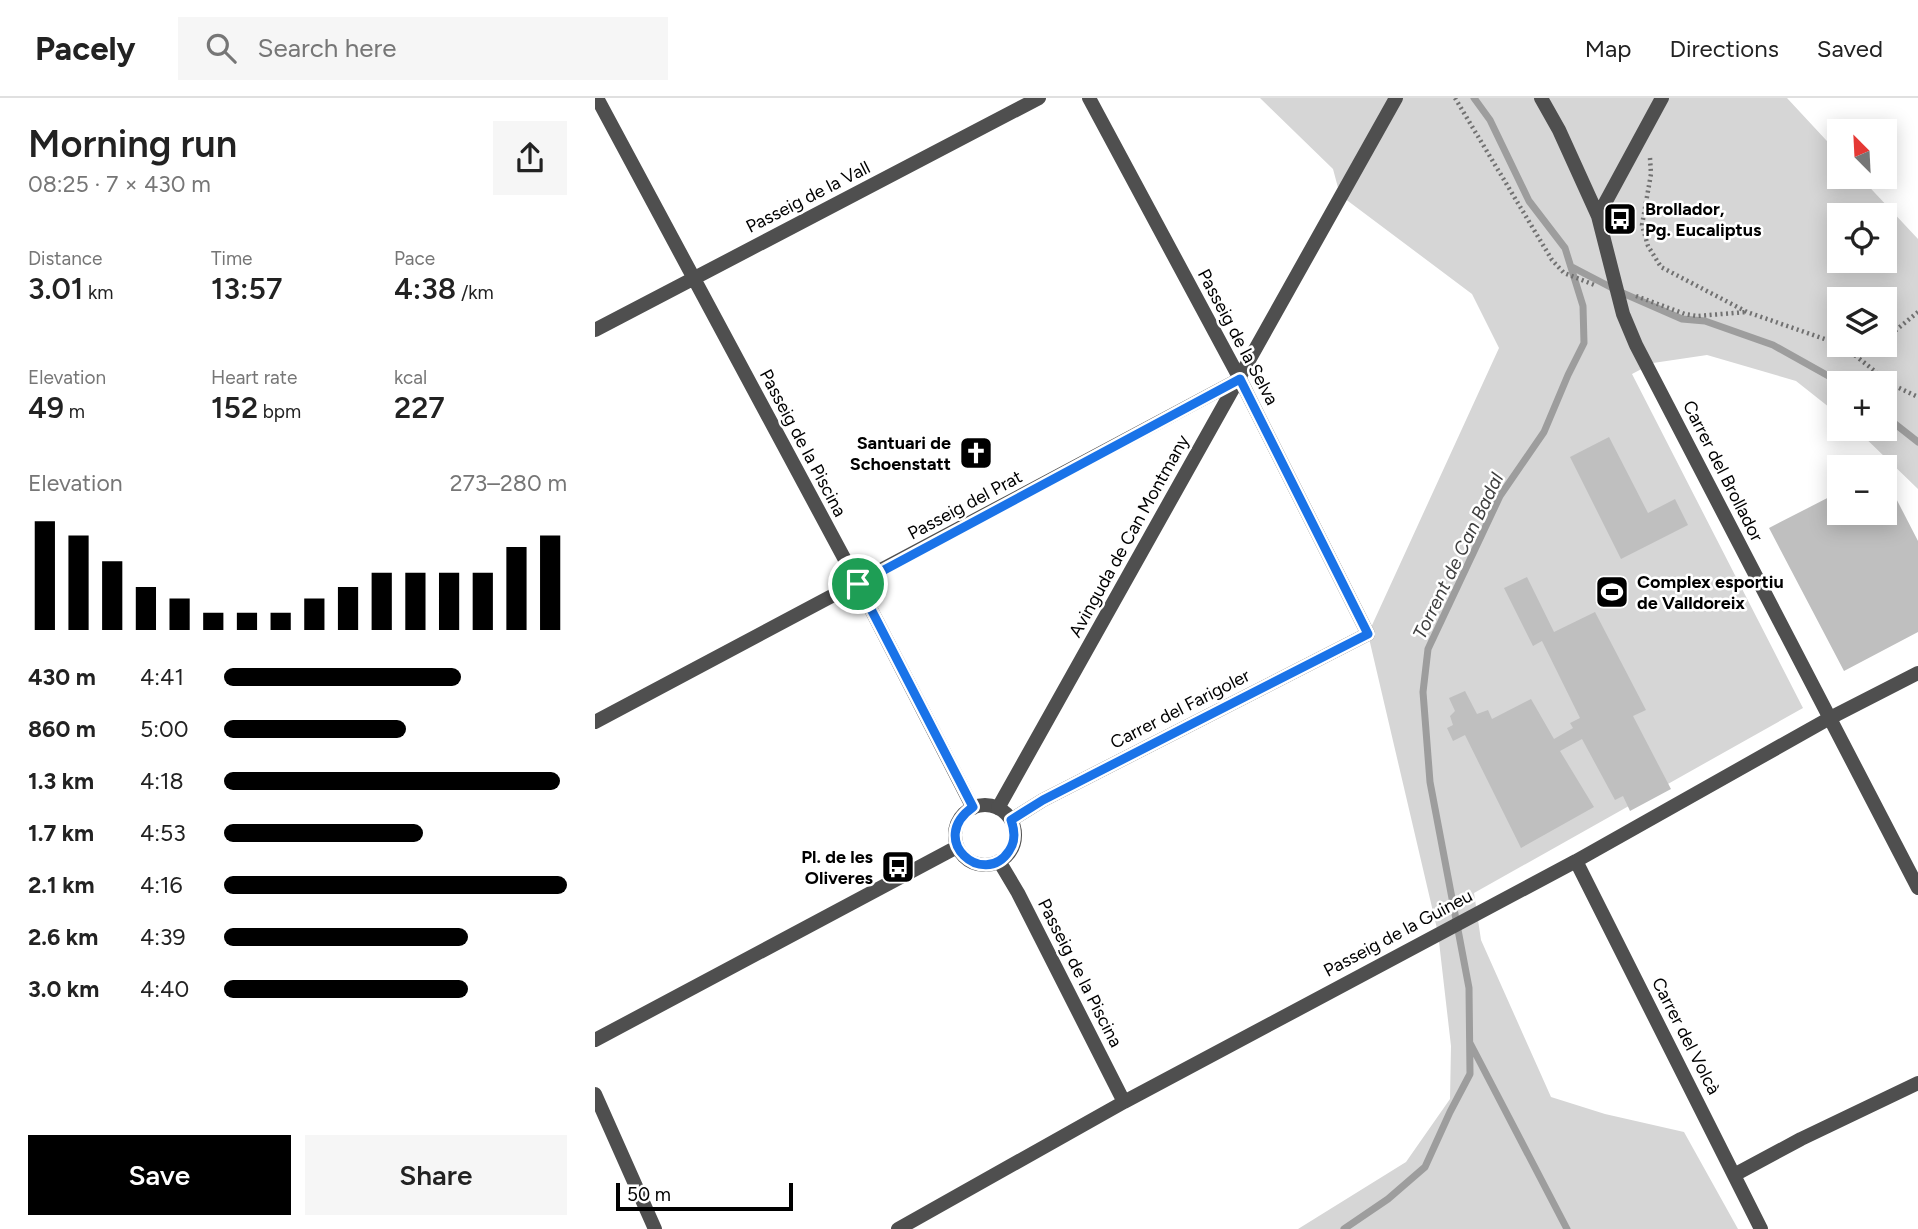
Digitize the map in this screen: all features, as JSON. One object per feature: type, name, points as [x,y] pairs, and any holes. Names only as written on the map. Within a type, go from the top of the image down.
[{"type":"street","name":"Passeig de la Piscina","points":[[597,98],[858,584],[973,807]]},
{"type":"street","name":"Passeig de la Vall","points":[[595,330],[1039,98]]},
{"type":"street","name":"Passeig de la Selva","points":[[1089,98],[1240,379],[1368,634]]},
{"type":"street","name":"Avinguda de Can Montmany","points":[[998,808],[1396,98]]},
{"type":"street","name":"Carrer del Brollador","points":[[1541,98],[1559,130],[1598,216],[1623,314],[1636,345],[1918,888]]},
{"type":"street","points":[[1598,216],[1662,98]]},
{"type":"street","name":"Passeig del Prat","points":[[595,722],[1240,379]]},
{"type":"street","name":"Carrer del Farigoler","points":[[1011,820],[1043,800],[1368,634]]},
{"type":"street","name":"Passeig de la Guineu","points":[[898,1229],[1124,1102],[1576,861],[1830,718],[1918,673]]},
{"type":"street","points":[[981,805],[998,808],[1011,820],[1015,838],[1012,848],[999,862],[980,864],[970,861],[957,847],[954,836],[957,824],[963,814],[973,807],[981,805]]},
{"type":"street","points":[[595,1040],[957,847]]},
{"type":"street","name":"Carrer del Volcà","points":[[1576,861],[1762,1229]]},
{"type":"street","name":"Passeig de la Piscina","points":[[999,862],[1018,893],[1124,1102]]},
{"type":"street","points":[[1734,1175],[1801,1139],[1918,1083]]},
{"type":"street","points":[[595,1094],[655,1229]]},
{"type":"path","points":[[1455,98],[1552,260],[1564,273],[1595,286]]},
{"type":"path","points":[[1639,140],[1646,146],[1650,156],[1651,174],[1642,225],[1653,257],[1661,267],[1747,312],[1827,340]]},
{"type":"path","points":[[1639,297],[1697,316],[1747,312]]},
{"type":"path","points":[[1897,329],[1918,312]]},
{"type":"path","points":[[1857,357],[1891,384],[1918,397]]},
{"type":"shaded area","points":[[1260,98],[1787,98],[1827,141],[1827,189],[1871,189],[1884,203],[1827,203],[1827,273],[1897,273],[1897,217],[1918,239],[1918,489],[1897,469],[1897,455],[1883,455],[1868,441],[1897,441],[1897,371],[1827,371],[1827,406],[1796,381],[1707,355],[1653,363],[1632,374],[1803,708],[1474,893],[1481,940],[1551,1097],[1605,1114],[1684,1132],[1738,1229],[1298,1229],[1406,1162],[1450,1099],[1451,1046],[1438,933],[1368,634],[1499,348],[1472,294],[1340,195],[1333,169]]},
{"type":"building","points":[[1609,437],[1648,513],[1675,499],[1688,525],[1621,559],[1570,457]]},
{"type":"building","points":[[1827,498],[1827,525],[1897,525],[1897,500],[1918,541],[1918,632],[1844,671],[1769,528]]},
{"type":"building","points":[[1527,577],[1554,632],[1595,612],[1646,710],[1633,716],[1671,789],[1630,811],[1623,796],[1615,800],[1582,739],[1560,751],[1594,807],[1521,848],[1465,735],[1453,741],[1447,728],[1453,725],[1450,716],[1455,711],[1449,698],[1465,691],[1477,714],[1488,710],[1492,719],[1531,699],[1554,739],[1573,728],[1570,723],[1580,718],[1542,641],[1533,646],[1504,588]]},
{"type":"waterway","name":"Torrent de Can Badal","points":[[1344,1229],[1388,1199],[1425,1167],[1470,1074],[1469,988],[1430,782],[1423,692],[1428,649],[1500,496],[1544,432],[1584,343],[1583,306],[1565,248],[1529,201],[1490,120],[1474,98]]},
{"type":"waterway","points":[[1572,267],[1682,319],[1705,321],[1773,345],[1827,375]]},
{"type":"waterway","points":[[1897,425],[1918,442]]},
{"type":"waterway","points":[[1470,1043],[1567,1229]]},
{"type":"place","name":"Brollador, Pg. Eucaliptus","points":[[1620,219]]},
{"type":"place","name":"Santuari de Schoenstatt","points":[[976,453]]},
{"type":"place","name":"Complex esportiu de Valldoreix","points":[[1612,592]]},
{"type":"place","name":"Pl. de les Oliveres","points":[[898,867]]},
{"type":"route","points":[[1240,379],[1368,634],[1043,800],[1011,820],[1015,838],[1006,856],[999,862],[980,864],[963,856],[954,836],[963,814],[973,807],[858,584],[1240,379]]}]
